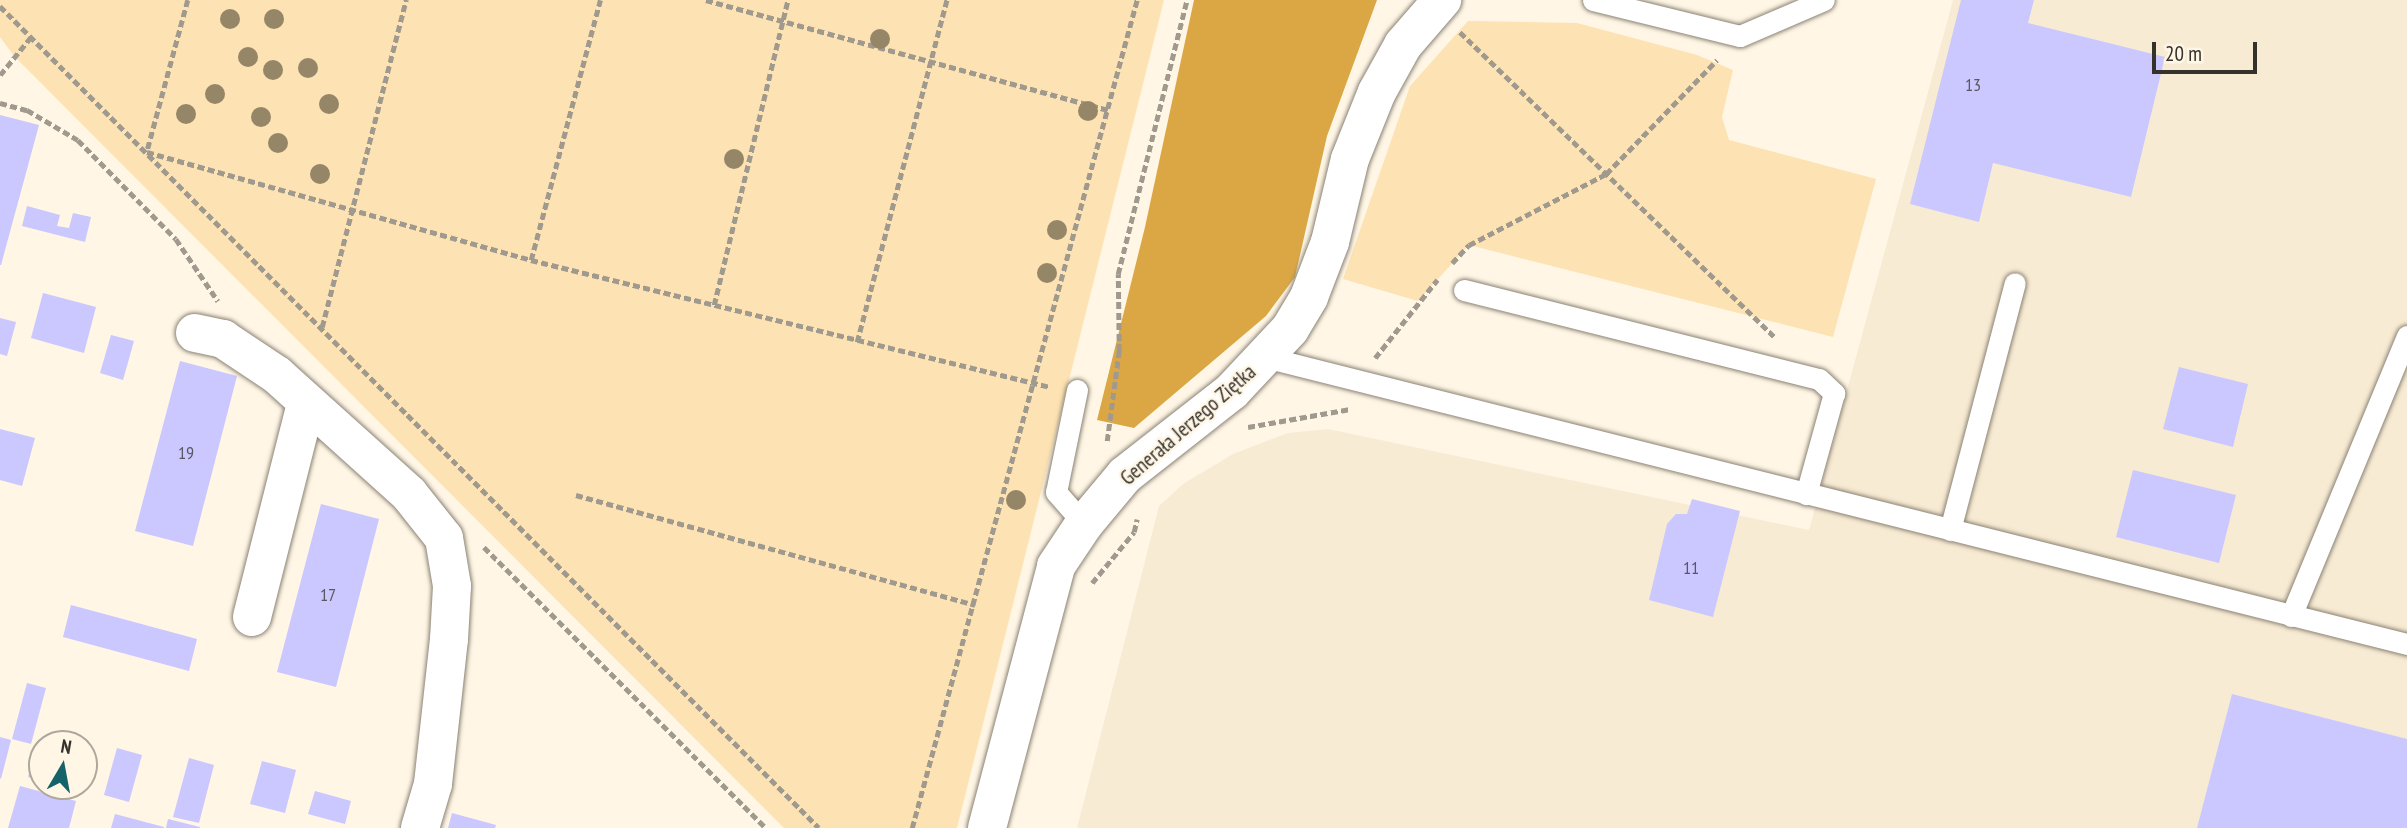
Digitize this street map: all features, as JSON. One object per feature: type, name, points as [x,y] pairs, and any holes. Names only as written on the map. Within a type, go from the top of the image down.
[{"type":"street","name":"Generała Jerzego Ziętka","points":[[987,828],[1045,597],[1056,566],[1084,524],[1125,475],[1232,391],[1265,357],[1309,297],[1330,242],[1350,159],[1377,92],[1403,45],[1438,2]]},
{"type":"street","points":[[195,333],[223,339],[277,375],[306,404],[409,494],[444,538],[452,586],[449,639],[433,784],[420,828]]},
{"type":"street","points":[[252,617],[306,404]]},
{"type":"lane","points":[[1593,0],[1740,36],[1824,0]]},
{"type":"lane","points":[[1950,530],[2015,283]]},
{"type":"lane","points":[[1464,290],[1819,379],[1834,393],[1806,494]]},
{"type":"lane","points":[[2291,615],[2407,336]]},
{"type":"lane","points":[[1265,357],[2407,644]]},
{"type":"lane","points":[[1077,390],[1056,492],[1084,524]]},
{"type":"path","points":[[147,152],[188,0]]},
{"type":"path","points":[[322,327],[406,0]]},
{"type":"path","points":[[531,260],[600,0]]},
{"type":"path","points":[[706,0],[1108,110]]},
{"type":"path","points":[[714,306],[788,0]]},
{"type":"path","points":[[857,342],[947,0]]},
{"type":"path","points":[[912,828],[975,605],[1137,0]]},
{"type":"path","points":[[1125,475],[1111,457],[1107,442],[1119,351],[1118,274],[1187,0]]},
{"type":"path","points":[[1438,2],[1819,379]]},
{"type":"path","points":[[0,6],[819,828]]},
{"type":"path","points":[[0,75],[32,37]]},
{"type":"path","points":[[147,152],[531,260],[1034,386],[1077,390]]},
{"type":"path","points":[[576,495],[975,605]]},
{"type":"shaded area","points":[[0,0],[1164,0],[957,828],[784,828],[14,56],[0,37]]},
{"type":"shaded area","points":[[1194,0],[1377,0],[1327,136],[1295,277],[1266,316],[1134,428],[1097,420],[1145,227]]},
{"type":"shaded area","points":[[1953,0],[2407,0],[2407,828],[1077,828],[1159,506],[1183,484],[1233,454],[1288,433],[1328,429],[1809,530]]},
{"type":"shaded area","points":[[1468,21],[1577,23],[1697,55],[1733,70],[1722,117],[1729,140],[1876,179],[1833,337],[1469,245],[1418,301],[1343,279],[1410,86]]},
{"type":"building","points":[[1961,0],[2034,0],[2028,23],[2165,57],[2131,197],[1993,163],[1979,222],[1910,204]]},
{"type":"building","points":[[0,115],[39,125],[1,265],[0,265]]},
{"type":"building","points":[[27,206],[60,215],[57,226],[69,228],[73,213],[91,217],[85,242],[22,226]]},
{"type":"building","points":[[43,293],[96,307],[84,353],[31,338]]},
{"type":"building","points":[[0,318],[16,322],[7,356],[0,354]]},
{"type":"building","points":[[111,335],[134,341],[123,380],[100,373]]},
{"type":"building","points":[[180,361],[237,376],[193,546],[135,531]]},
{"type":"building","points":[[2179,367],[2248,384],[2233,447],[2163,429]]},
{"type":"building","points":[[0,429],[35,438],[22,486],[0,480]]},
{"type":"building","points":[[2133,470],[2236,495],[2219,563],[2116,537]]},
{"type":"building","points":[[1692,499],[1740,511],[1713,617],[1649,600],[1667,524],[1676,514],[1687,514]]},
{"type":"building","points":[[321,504],[379,519],[336,687],[277,672]]},
{"type":"building","points":[[71,605],[197,639],[189,671],[63,637]]},
{"type":"building","points":[[27,683],[46,688],[35,730],[28,730],[28,743],[12,739]]},
{"type":"building","points":[[2232,694],[2407,739],[2407,828],[2197,828]]},
{"type":"building","points":[[0,737],[11,740],[1,779],[0,778]]},
{"type":"building","points":[[117,748],[142,755],[129,802],[104,795]]},
{"type":"building","points":[[189,758],[214,765],[199,823],[173,817]]},
{"type":"building","points":[[262,761],[296,770],[285,813],[250,804]]},
{"type":"building","points":[[20,786],[28,788],[28,800],[76,801],[69,828],[8,828]]},
{"type":"building","points":[[315,791],[351,801],[345,824],[308,814]]},
{"type":"building","points":[[452,813],[496,825],[495,828],[448,828]]},
{"type":"building","points":[[115,814],[164,827],[164,828],[111,828]]},
{"type":"building","points":[[168,819],[200,827],[200,828],[166,828]]}]
